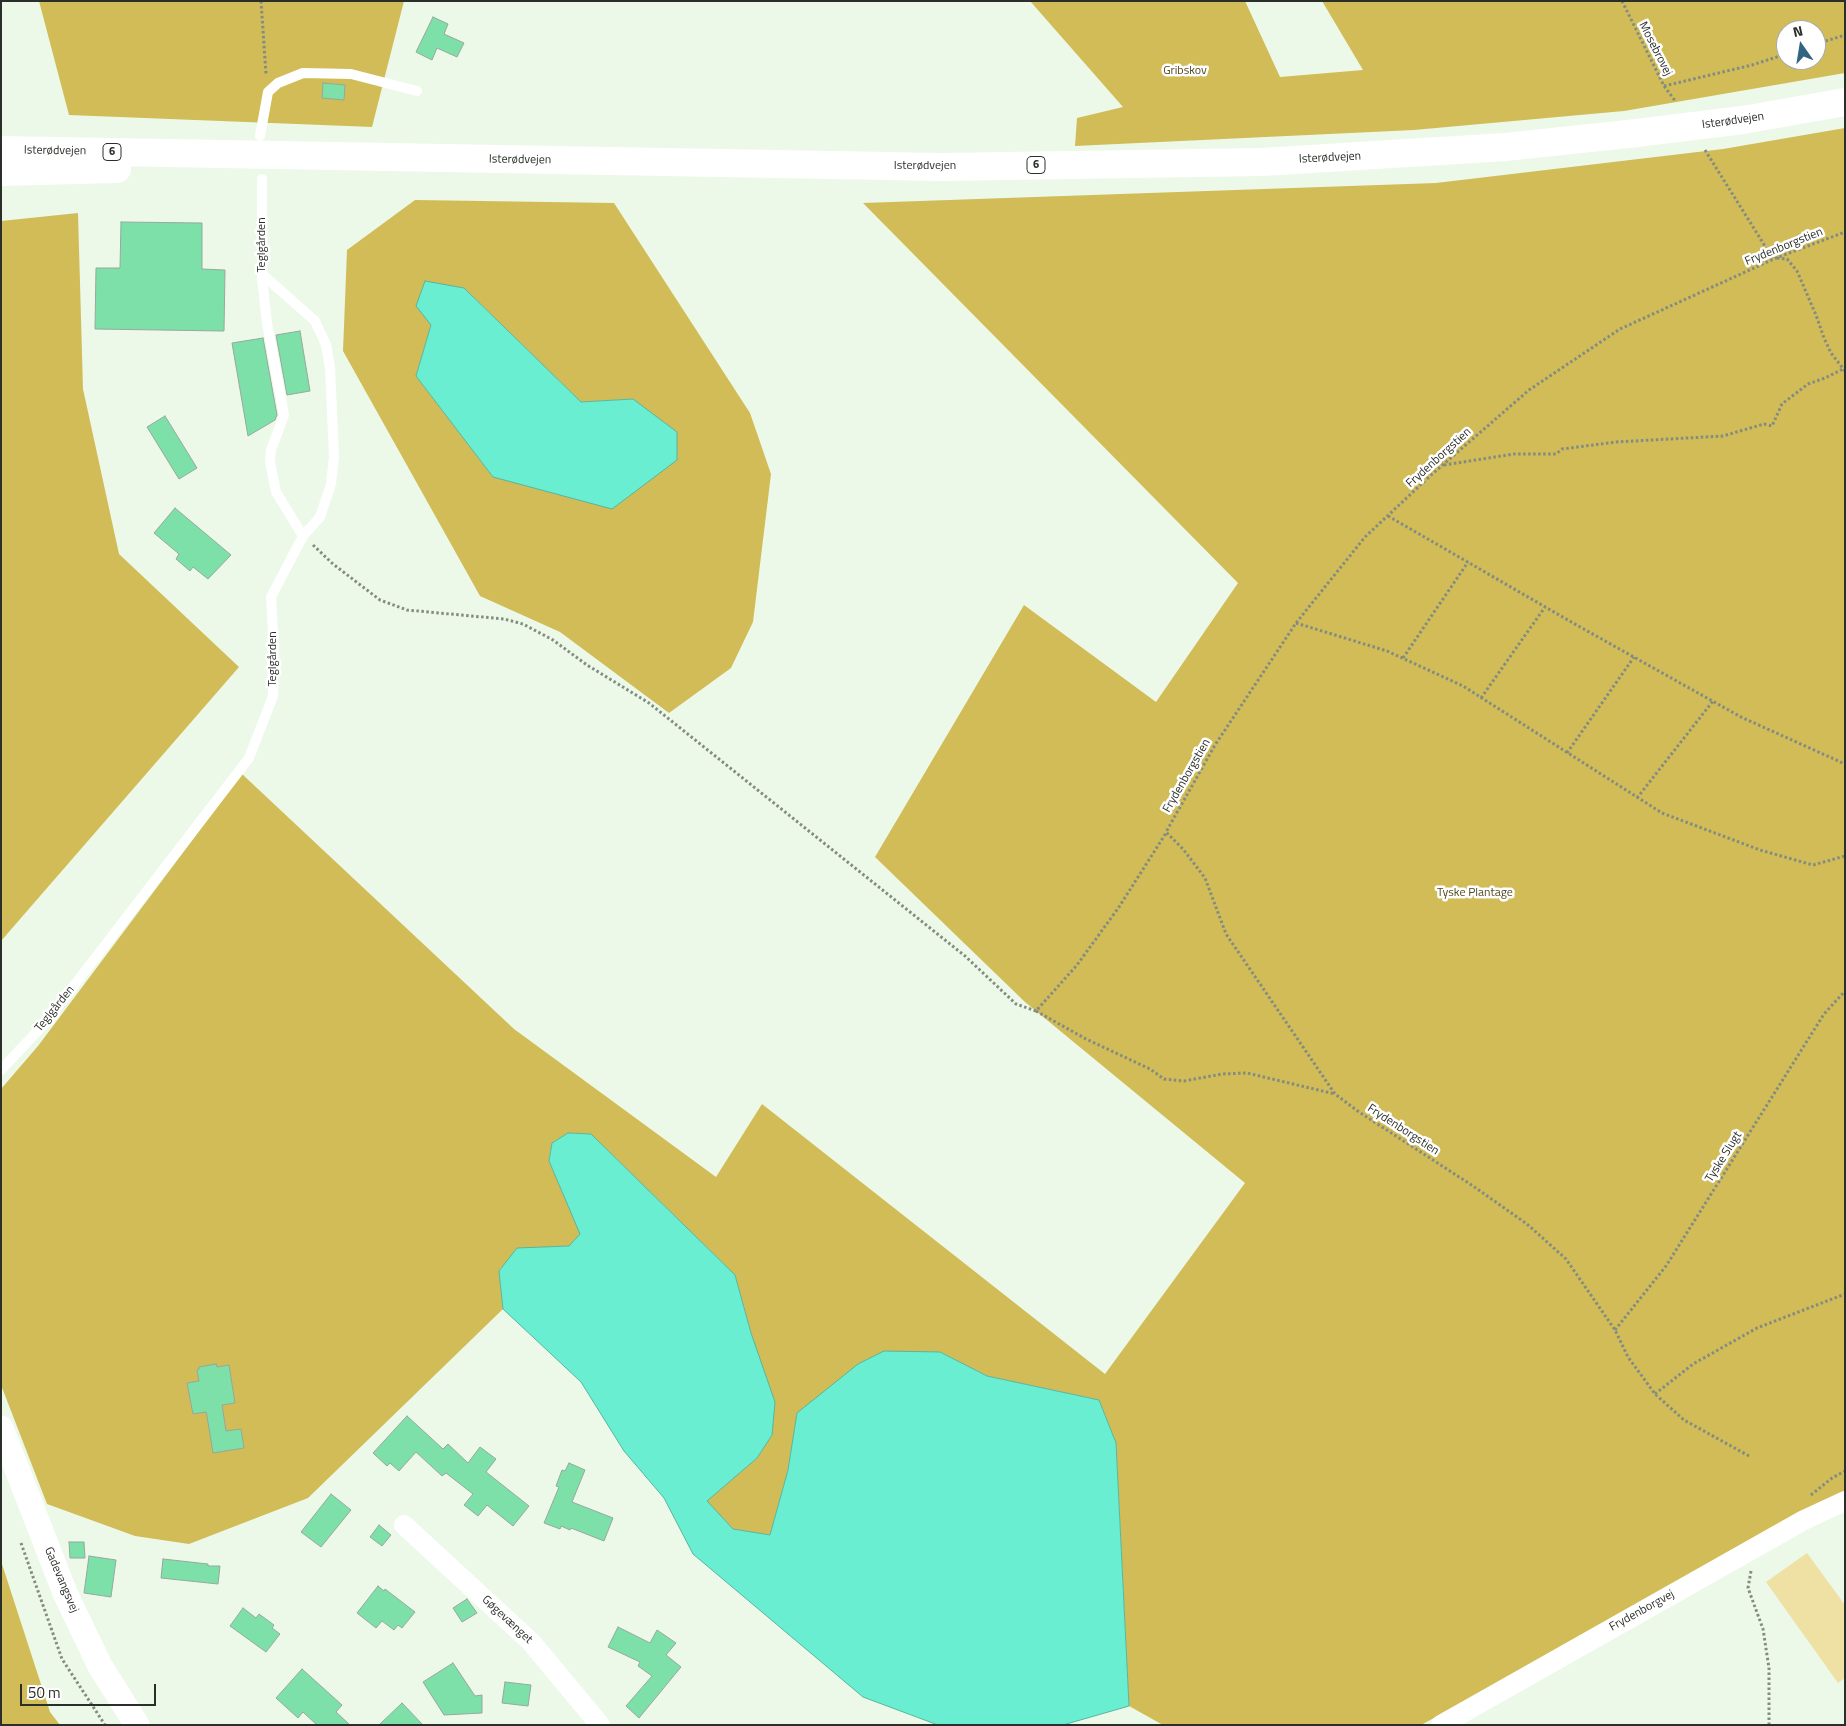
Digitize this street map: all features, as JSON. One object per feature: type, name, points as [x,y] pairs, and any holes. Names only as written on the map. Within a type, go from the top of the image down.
[{"type":"highway","name":"Isterødvejen","points":[[1,150],[942,166],[1262,162],[1514,146],[1743,120],[1845,102]]},
{"type":"highway","points":[[1,172],[150,169],[224,154]]},
{"type":"street","name":"Gadevangsvej","points":[[1,1428],[65,1593],[100,1666],[137,1725]]},
{"type":"street","name":"Frydenborgvej","points":[[1441,1725],[1804,1520],[1845,1501]]},
{"type":"street","name":"Gøgevænget","points":[[404,1525],[531,1642],[600,1725]]},
{"type":"lane","points":[[260,136],[268,92],[278,83],[303,72],[351,74],[417,91]]},
{"type":"lane","name":"Teglgården","points":[[1,1070],[46,1022],[248,758],[273,696],[274,650],[271,597],[304,536],[276,492],[270,462],[271,450],[284,415],[267,323],[262,274],[262,179]]},
{"type":"lane","points":[[262,274],[314,321],[326,345],[330,367],[334,457],[331,484],[320,517],[304,536]]},
{"type":"path","points":[[261,1],[268,92]]},
{"type":"path","name":"Mosebrovej","points":[[1622,1],[1664,86],[1676,102]]},
{"type":"path","points":[[1826,41],[1845,35]]},
{"type":"path","points":[[1664,86],[1752,65],[1776,57]]},
{"type":"path","points":[[1443,465],[1514,454],[1556,454],[1562,449],[1616,442],[1723,436],[1764,424],[1772,426],[1782,404],[1808,384],[1844,370],[1831,353],[1797,271],[1787,259],[1775,259],[1705,150]]},
{"type":"path","name":"Frydenborgstien","points":[[1748,1456],[1684,1420],[1655,1394],[1628,1358],[1615,1330],[1566,1259],[1527,1224],[1335,1094],[1226,934],[1205,878],[1183,849],[1166,832],[1215,745],[1296,623],[1365,537],[1443,465],[1529,390],[1620,329],[1775,259],[1845,232]]},
{"type":"path","points":[[1388,516],[1741,717],[1845,764]]},
{"type":"path","points":[[304,536],[333,564],[380,600],[407,610],[504,620],[523,624],[553,640],[588,665],[649,703],[965,956],[1016,1004],[1036,1011],[1164,1079],[1184,1081],[1222,1074],[1246,1073],[1335,1094]]},
{"type":"path","points":[[1403,658],[1468,562]]},
{"type":"path","points":[[1481,698],[1545,607]]},
{"type":"path","points":[[1296,623],[1387,651],[1463,686],[1662,813],[1769,852],[1813,865],[1845,856]]},
{"type":"path","points":[[1567,753],[1634,657]]},
{"type":"path","points":[[1638,798],[1713,701]]},
{"type":"path","points":[[1036,1011],[1077,965],[1119,907],[1166,832]]},
{"type":"path","name":"Tyske Slugt","points":[[1615,1330],[1666,1266],[1824,1014],[1845,991]]},
{"type":"path","points":[[1655,1394],[1693,1364],[1757,1328],[1845,1294]]},
{"type":"path","points":[[1809,1496],[1832,1478],[1845,1471]]},
{"type":"path","points":[[1751,1571],[1748,1588],[1763,1629],[1769,1668],[1769,1725]]},
{"type":"shaded area","points":[[1807,1553],[1845,1605],[1845,1678],[1838,1683],[1766,1582]]},
{"type":"green space","points":[[39,1],[404,1],[372,127],[69,115]]},
{"type":"green space","name":"Gribskov","points":[[1030,1],[1245,1],[1280,77],[1363,70],[1322,1],[1845,1],[1845,73],[1624,111],[1414,130],[1075,146],[1077,118],[1123,107]]},
{"type":"green space","name":"Tyske Plantage","points":[[1845,128],[1845,1495],[1421,1725],[1163,1725],[1129,1706],[1116,1443],[1099,1400],[987,1376],[940,1352],[797,1413],[788,1470],[770,1535],[733,1529],[706,1501],[757,1458],[772,1435],[751,1333],[735,1275],[591,1134],[568,1133],[552,1143],[549,1160],[581,1234],[569,1246],[517,1249],[499,1271],[503,1309],[308,1498],[189,1544],[135,1536],[47,1504],[1,1385],[1,1089],[38,1046],[242,774],[514,1029],[716,1177],[762,1104],[1105,1374],[1245,1183],[1025,1002],[875,857],[1024,605],[1156,702],[1238,583],[863,203],[1436,183],[1723,149]]},
{"type":"green space","points":[[415,200],[614,203],[750,413],[771,474],[753,622],[731,668],[669,713],[560,632],[480,596],[343,351],[347,250]],"holes":[[[464,288],[581,402],[633,399],[493,477],[416,376],[431,325]]]},
{"type":"green space","points":[[78,213],[83,389],[119,554],[239,667],[1,941],[1,221]]},
{"type":"green space","points":[[1,1561],[50,1712],[60,1725],[1,1725]]},
{"type":"water","points":[[425,281],[464,288],[581,402],[633,399],[677,432],[677,460],[612,509],[493,477],[416,376],[431,325],[416,306]]},
{"type":"water","points":[[568,1133],[591,1134],[735,1275],[751,1333],[775,1402],[772,1435],[757,1458],[707,1501],[733,1529],[770,1535],[788,1470],[797,1413],[858,1364],[884,1351],[940,1352],[987,1376],[1099,1400],[1116,1443],[1129,1706],[1063,1725],[938,1725],[863,1697],[693,1554],[664,1498],[624,1451],[581,1382],[503,1309],[499,1271],[517,1248],[569,1246],[580,1234],[549,1161],[552,1143]]},
{"type":"building","points":[[433,17],[448,24],[444,34],[464,43],[457,57],[437,48],[432,60],[416,52]]},
{"type":"building","points":[[323,83],[345,85],[344,100],[322,98]]},
{"type":"building","points":[[121,222],[202,223],[202,269],[225,270],[224,331],[95,329],[96,268],[120,268]]},
{"type":"building","points":[[300,331],[310,391],[287,395],[276,335]]},
{"type":"building","points":[[263,338],[277,415],[275,420],[248,436],[232,343]]},
{"type":"building","points":[[165,416],[197,468],[179,479],[147,427]]},
{"type":"building","points":[[175,508],[231,555],[208,579],[193,567],[190,571],[176,559],[179,554],[154,533]]},
{"type":"building","points":[[216,1364],[217,1367],[229,1365],[235,1403],[222,1405],[226,1431],[241,1429],[244,1448],[213,1453],[206,1412],[193,1414],[187,1383],[199,1381],[197,1370],[199,1367]]},
{"type":"building","points":[[407,1416],[443,1449],[448,1444],[468,1463],[480,1447],[496,1459],[486,1472],[529,1506],[513,1526],[487,1505],[478,1516],[464,1505],[473,1494],[446,1473],[442,1476],[416,1452],[399,1471],[390,1463],[387,1466],[373,1453]]},
{"type":"building","points":[[569,1463],[585,1470],[572,1502],[613,1518],[604,1541],[571,1528],[570,1530],[561,1526],[560,1529],[544,1523],[559,1487],[556,1486],[562,1470],[565,1471]]},
{"type":"building","points":[[331,1494],[351,1510],[321,1547],[301,1532]]},
{"type":"building","points":[[379,1525],[391,1535],[382,1546],[370,1537]]},
{"type":"building","points":[[69,1542],[84,1542],[85,1558],[70,1558]]},
{"type":"building","points":[[89,1556],[116,1560],[111,1597],[84,1593]]},
{"type":"building","points":[[163,1559],[220,1566],[218,1584],[161,1578]]},
{"type":"building","points":[[378,1586],[384,1591],[385,1589],[415,1612],[402,1628],[398,1625],[394,1630],[382,1621],[376,1628],[357,1613]]},
{"type":"building","points":[[467,1599],[477,1613],[462,1622],[453,1608]]},
{"type":"building","points":[[243,1608],[256,1618],[259,1614],[274,1625],[272,1628],[280,1634],[266,1652],[230,1626]]},
{"type":"building","points":[[618,1627],[650,1643],[657,1630],[676,1643],[666,1655],[681,1667],[639,1718],[626,1706],[652,1676],[638,1666],[640,1662],[608,1647]]},
{"type":"building","points":[[453,1663],[475,1696],[482,1695],[482,1713],[444,1715],[423,1682]]},
{"type":"building","points":[[302,1669],[342,1705],[336,1712],[350,1725],[317,1725],[303,1712],[298,1718],[276,1698]]},
{"type":"building","points":[[505,1682],[531,1685],[528,1706],[502,1703]]},
{"type":"building","points":[[402,1703],[423,1725],[379,1725]]}]
